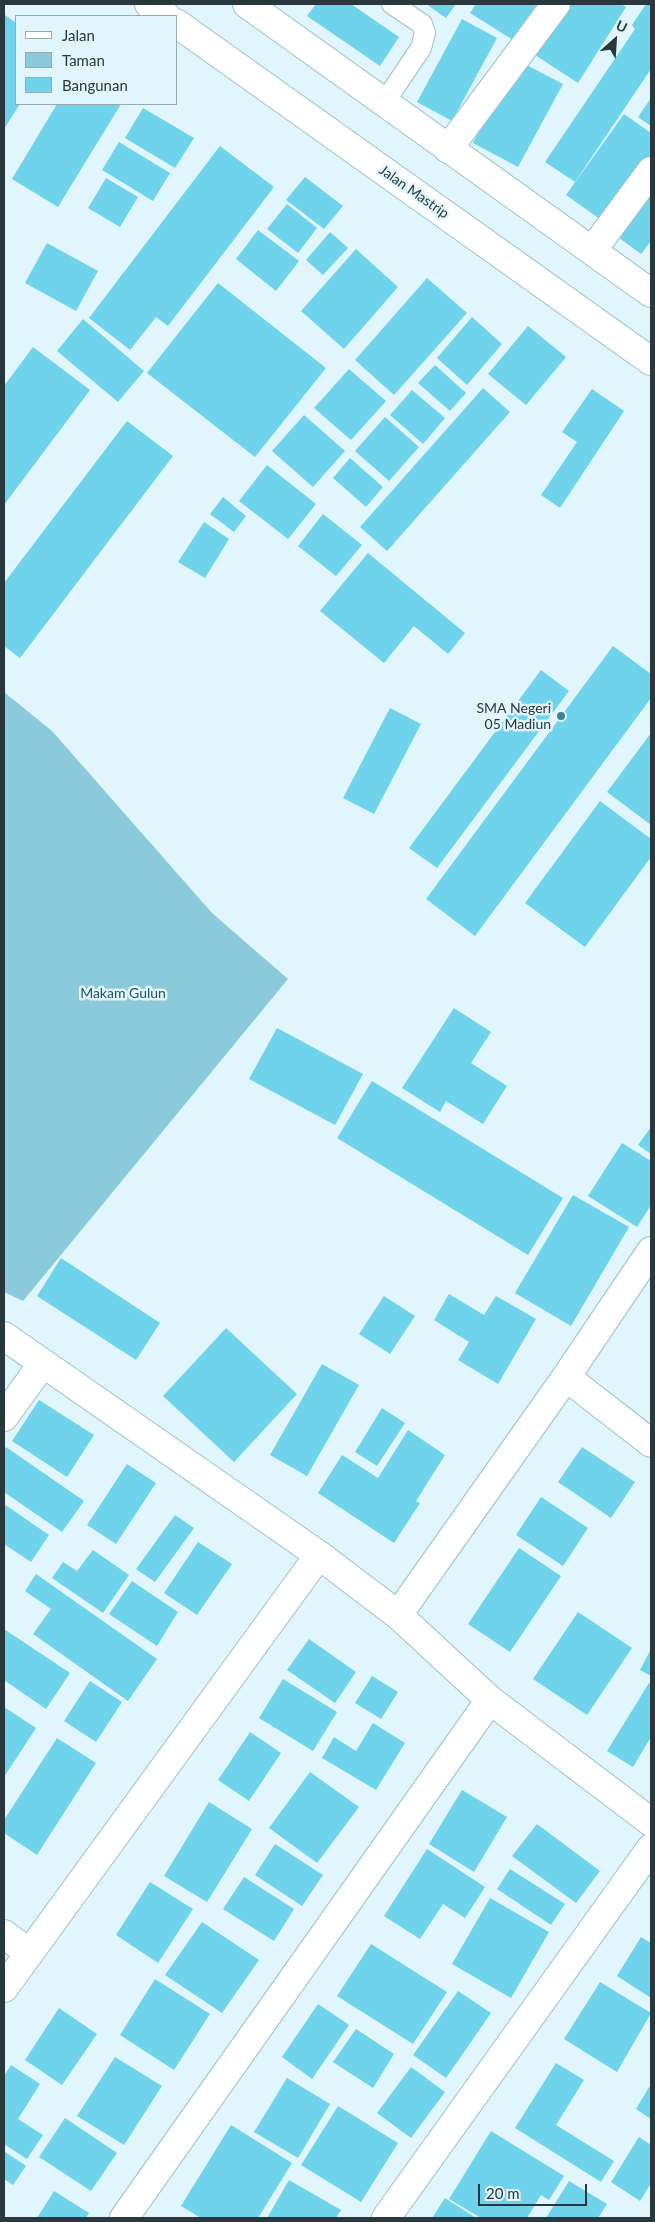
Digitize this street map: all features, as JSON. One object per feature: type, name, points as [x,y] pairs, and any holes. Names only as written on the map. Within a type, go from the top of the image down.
[{"type":"street","points":[[149,4],[165,15]]},
{"type":"street","points":[[448,149],[556,4]]},
{"type":"street","points":[[257,6],[384,103],[651,294]]},
{"type":"street","name":"Jalan Mastrip","points":[[178,24],[651,361]]},
{"type":"street","points":[[592,251],[651,171]]},
{"type":"street","points":[[398,1615],[566,1377],[651,1251]]},
{"type":"street","points":[[4,1336],[319,1555],[398,1615],[490,1700],[651,1822]]},
{"type":"street","points":[[4,1418],[44,1363]]},
{"type":"street","points":[[566,1377],[651,1444]]},
{"type":"street","points":[[4,1988],[319,1555]]},
{"type":"street","points":[[124,2218],[490,1700]]},
{"type":"street","points":[[386,2218],[651,1848]]},
{"type":"street","points":[[4,1934],[29,1953]]},
{"type":"lane","points":[[384,103],[421,48],[425,33],[422,24],[392,4]]},
{"type":"green space","name":"Makam Gulun","points":[[4,692],[52,731],[212,913],[288,979],[23,1301],[4,1292]]},
{"type":"building","points":[[316,4],[351,4],[399,37],[380,66],[307,16]]},
{"type":"building","points":[[426,4],[456,4],[446,18]]},
{"type":"building","points":[[476,4],[537,4],[513,40],[470,13]]},
{"type":"building","points":[[569,4],[621,4],[626,7],[578,83],[535,55]]},
{"type":"building","points":[[646,4],[651,4],[651,69],[575,182],[545,162],[635,29],[632,25]]},
{"type":"building","points":[[5,15],[15,22],[15,105],[19,105],[4,129]]},
{"type":"building","points":[[462,19],[497,38],[452,121],[417,102]]},
{"type":"building","points":[[517,60],[563,84],[518,167],[473,143]]},
{"type":"building","points":[[651,98],[651,126],[638,117]]},
{"type":"building","points":[[56,105],[120,105],[58,207],[12,179]]},
{"type":"building","points":[[143,108],[194,138],[175,168],[125,138]]},
{"type":"building","points":[[624,114],[651,133],[651,161],[607,224],[566,195]]},
{"type":"building","points":[[119,142],[170,173],[153,201],[102,170]]},
{"type":"building","points":[[220,146],[274,187],[168,326],[156,317],[130,350],[89,318]]},
{"type":"building","points":[[305,177],[343,206],[324,229],[286,200]]},
{"type":"building","points":[[106,178],[138,197],[120,227],[88,208]]},
{"type":"building","points":[[651,195],[651,241],[641,254],[618,237]]},
{"type":"building","points":[[287,204],[317,228],[298,253],[267,229]]},
{"type":"building","points":[[258,230],[299,261],[276,291],[236,259]]},
{"type":"building","points":[[330,232],[348,248],[323,275],[306,260]]},
{"type":"building","points":[[47,243],[98,271],[76,311],[25,283]]},
{"type":"building","points":[[356,249],[398,287],[344,349],[301,311]]},
{"type":"building","points":[[427,278],[467,313],[394,395],[355,360]]},
{"type":"building","points":[[218,283],[326,368],[255,457],[147,373]]},
{"type":"building","points":[[472,317],[502,344],[467,385],[437,358]]},
{"type":"building","points":[[83,319],[144,371],[118,402],[57,351]]},
{"type":"building","points":[[528,326],[566,357],[526,405],[488,374]]},
{"type":"building","points":[[33,347],[90,390],[4,505],[4,386]]},
{"type":"building","points":[[435,365],[466,393],[450,411],[418,383]]},
{"type":"building","points":[[349,369],[386,401],[351,440],[314,408]]},
{"type":"building","points":[[483,388],[510,412],[387,551],[360,527]]},
{"type":"building","points":[[592,389],[624,411],[560,508],[541,495],[577,442],[562,432]]},
{"type":"building","points":[[412,390],[445,418],[423,444],[390,415]]},
{"type":"building","points":[[304,415],[345,451],[313,487],[272,451]]},
{"type":"building","points":[[385,417],[419,447],[389,481],[355,451]]},
{"type":"building","points":[[127,421],[173,456],[20,658],[4,646],[4,583]]},
{"type":"building","points":[[350,458],[383,487],[366,507],[333,478]]},
{"type":"building","points":[[267,465],[316,504],[288,539],[239,501]]},
{"type":"building","points":[[223,497],[246,516],[234,532],[210,514]]},
{"type":"building","points":[[323,514],[362,545],[336,576],[298,546]]},
{"type":"building","points":[[204,522],[229,539],[205,578],[178,562]]},
{"type":"building","points":[[368,553],[465,633],[448,654],[414,626],[384,663],[320,611]]},
{"type":"building","points":[[613,646],[651,674],[651,698],[475,936],[426,899]]},
{"type":"building","points":[[541,670],[569,691],[437,868],[409,848]]},
{"type":"building","points":[[390,708],[421,724],[374,814],[343,798]]},
{"type":"building","points":[[651,733],[651,825],[607,792]]},
{"type":"building","points":[[600,801],[651,839],[651,857],[585,947],[525,903]]},
{"type":"building","points":[[454,1008],[491,1032],[471,1063],[507,1086],[483,1124],[446,1101],[440,1112],[402,1088]]},
{"type":"building","points":[[277,1028],[363,1074],[335,1125],[249,1079]]},
{"type":"building","points":[[372,1081],[563,1198],[528,1255],[337,1138]]},
{"type":"building","points":[[651,1127],[651,1154],[638,1145]]},
{"type":"building","points":[[622,1143],[651,1161],[651,1205],[637,1227],[588,1196]]},
{"type":"building","points":[[573,1195],[629,1227],[571,1326],[515,1293]]},
{"type":"building","points":[[61,1258],[160,1323],[136,1360],[37,1296]]},
{"type":"building","points":[[449,1294],[484,1315],[496,1296],[536,1319],[498,1384],[458,1360],[469,1342],[434,1320]]},
{"type":"building","points":[[384,1296],[415,1316],[390,1354],[359,1334]]},
{"type":"building","points":[[226,1328],[297,1394],[234,1462],[163,1396]]},
{"type":"building","points":[[322,1364],[359,1385],[307,1476],[270,1455]]},
{"type":"building","points":[[39,1400],[94,1435],[67,1477],[12,1441]]},
{"type":"building","points":[[382,1408],[405,1423],[377,1466],[355,1452]]},
{"type":"building","points":[[408,1430],[445,1455],[416,1501],[420,1503],[394,1543],[318,1493],[342,1455],[378,1478]]},
{"type":"building","points":[[6,1447],[84,1501],[62,1532],[4,1492],[4,1451]]},
{"type":"building","points":[[582,1447],[635,1482],[611,1518],[558,1482]]},
{"type":"building","points":[[127,1464],[156,1483],[116,1544],[87,1525]]},
{"type":"building","points":[[541,1497],[588,1528],[563,1566],[516,1535]]},
{"type":"building","points":[[4,1504],[49,1535],[31,1562],[4,1544]]},
{"type":"building","points":[[175,1515],[194,1528],[155,1582],[136,1569]]},
{"type":"building","points":[[198,1542],[232,1564],[197,1615],[164,1593]]},
{"type":"building","points":[[519,1548],[561,1576],[510,1652],[468,1624]]},
{"type":"building","points":[[93,1550],[129,1575],[103,1613],[52,1578],[63,1562],[77,1571]]},
{"type":"building","points":[[36,1574],[157,1659],[128,1701],[33,1634],[51,1609],[25,1591]]},
{"type":"building","points":[[132,1581],[178,1612],[157,1646],[109,1614]]},
{"type":"building","points":[[578,1612],[632,1648],[587,1715],[533,1679]]},
{"type":"building","points":[[4,1629],[70,1673],[46,1709],[4,1680]]},
{"type":"building","points":[[309,1639],[356,1672],[335,1703],[287,1670]]},
{"type":"building","points":[[651,1649],[651,1676],[640,1670]]},
{"type":"building","points":[[372,1676],[398,1692],[381,1719],[355,1703]]},
{"type":"building","points":[[283,1679],[337,1712],[313,1751],[259,1718]]},
{"type":"building","points":[[90,1681],[122,1702],[96,1742],[64,1721]]},
{"type":"building","points":[[649,1683],[651,1684],[651,1737],[633,1767],[607,1751]]},
{"type":"building","points":[[4,1707],[36,1728],[4,1777]]},
{"type":"building","points":[[373,1723],[405,1743],[376,1790],[322,1758],[334,1737],[356,1751]]},
{"type":"building","points":[[250,1732],[281,1753],[249,1801],[218,1780]]},
{"type":"building","points":[[57,1738],[96,1763],[37,1855],[4,1833],[4,1820]]},
{"type":"building","points":[[310,1772],[359,1807],[317,1863],[269,1828]]},
{"type":"building","points":[[462,1790],[507,1817],[474,1872],[429,1844]]},
{"type":"building","points":[[209,1802],[252,1829],[207,1902],[164,1876]]},
{"type":"building","points":[[537,1824],[600,1871],[576,1903],[512,1856]]},
{"type":"building","points":[[275,1844],[323,1875],[302,1906],[255,1875]]},
{"type":"building","points":[[427,1849],[485,1887],[465,1918],[443,1904],[420,1939],[384,1916]]},
{"type":"building","points":[[510,1869],[565,1904],[551,1925],[497,1889]]},
{"type":"building","points":[[244,1877],[294,1909],[274,1941],[223,1909]]},
{"type":"building","points":[[150,1882],[193,1909],[158,1963],[116,1935]]},
{"type":"building","points":[[490,1898],[549,1932],[511,1998],[452,1964]]},
{"type":"building","points":[[202,1922],[259,1960],[222,2013],[165,1975]]},
{"type":"building","points":[[641,1937],[651,1943],[651,1998],[617,1976]]},
{"type":"building","points":[[371,1944],[447,1992],[413,2044],[337,1996]]},
{"type":"building","points":[[155,1979],[210,2014],[174,2070],[120,2035]]},
{"type":"building","points":[[600,1982],[651,2013],[617,2072],[564,2039]]},
{"type":"building","points":[[458,1991],[491,2013],[446,2078],[413,2055]]},
{"type":"building","points":[[318,2004],[349,2025],[312,2079],[282,2057]]},
{"type":"building","points":[[59,2008],[97,2034],[62,2085],[25,2060]]},
{"type":"building","points":[[356,2029],[394,2054],[373,2088],[333,2062]]},
{"type":"building","points":[[115,2057],[162,2086],[124,2145],[77,2116]]},
{"type":"building","points":[[556,2063],[584,2080],[556,2125],[614,2161],[601,2182],[515,2128]]},
{"type":"building","points":[[11,2065],[40,2084],[18,2119],[43,2135],[27,2159],[4,2144],[4,2076]]},
{"type":"building","points":[[411,2067],[445,2092],[411,2138],[377,2113]]},
{"type":"building","points":[[287,2078],[330,2104],[298,2158],[254,2132]]},
{"type":"building","points":[[651,2084],[651,2119],[636,2109]]},
{"type":"building","points":[[338,2106],[398,2143],[361,2202],[301,2165]]},
{"type":"building","points":[[65,2118],[117,2153],[91,2191],[39,2157]]},
{"type":"building","points":[[231,2125],[292,2163],[258,2218],[201,2218],[181,2206]]},
{"type":"building","points":[[491,2131],[564,2176],[549,2200],[541,2195],[527,2218],[481,2218],[449,2199]]},
{"type":"building","points":[[639,2137],[651,2145],[651,2183],[640,2201],[611,2182]]},
{"type":"building","points":[[4,2151],[26,2166],[13,2185],[4,2179]]},
{"type":"building","points":[[289,2180],[341,2210],[336,2218],[267,2218]]},
{"type":"building","points":[[569,2181],[607,2204],[598,2218],[546,2218]]},
{"type":"building","points":[[54,2191],[89,2213],[86,2218],[37,2218]]},
{"type":"building","points":[[445,2198],[476,2218],[432,2218]]},
{"type":"place","name":"SMA Negeri 05 Madiun","points":[[561,716]]}]
